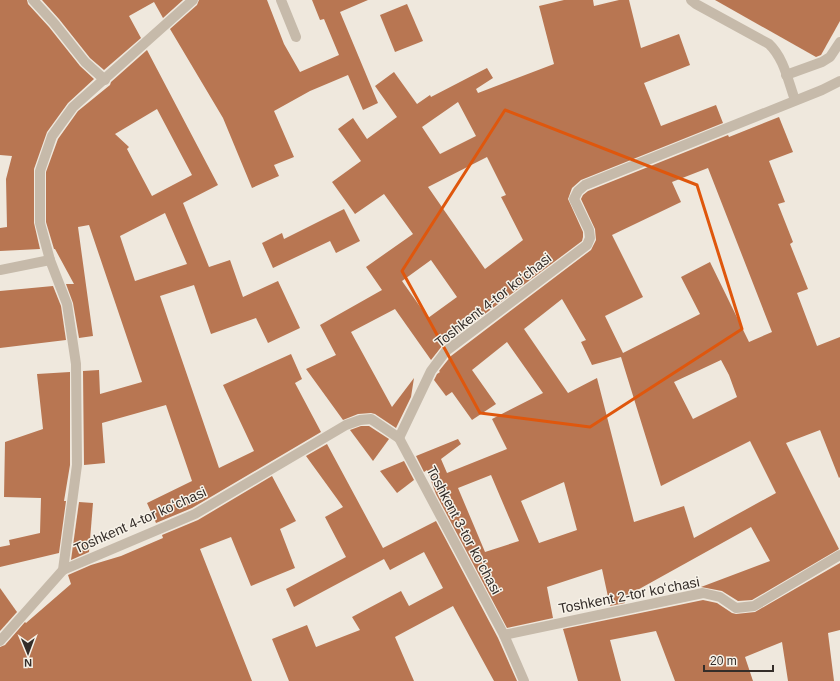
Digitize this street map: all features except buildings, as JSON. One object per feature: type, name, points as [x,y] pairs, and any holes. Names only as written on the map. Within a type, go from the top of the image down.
[{"type":"street","points":[[33,0],[54,23],[85,62],[105,80]]},
{"type":"street","points":[[0,641],[63,570],[77,464],[76,364],[67,304],[50,260],[40,223],[40,171],[52,136],[73,107],[193,0]]},
{"type":"street","points":[[281,0],[296,37]]},
{"type":"street","points":[[691,0],[769,44],[776,51],[795,100]]},
{"type":"street","points":[[786,75],[830,58],[840,42]]},
{"type":"street","name":"Toshkent 4-tor koʻchasi","points":[[63,570],[195,514],[346,425],[360,420],[371,419],[399,438],[431,371],[446,351],[587,245],[590,238],[589,230],[574,199],[578,191],[585,185],[840,81]]},
{"type":"street","points":[[0,270],[50,260]]},
{"type":"street","name":"Toshkent 3-tor koʻchasi","points":[[399,438],[504,635]]},
{"type":"street","name":"Toshkent 2-tor koʻchasi","points":[[504,635],[703,593],[720,596],[736,608],[754,606],[840,555]]},
{"type":"street","points":[[504,635],[524,681]]},
{"type":"highlighted area","points":[[505,110],[697,185],[742,329],[590,427],[480,413],[402,271]]}]
